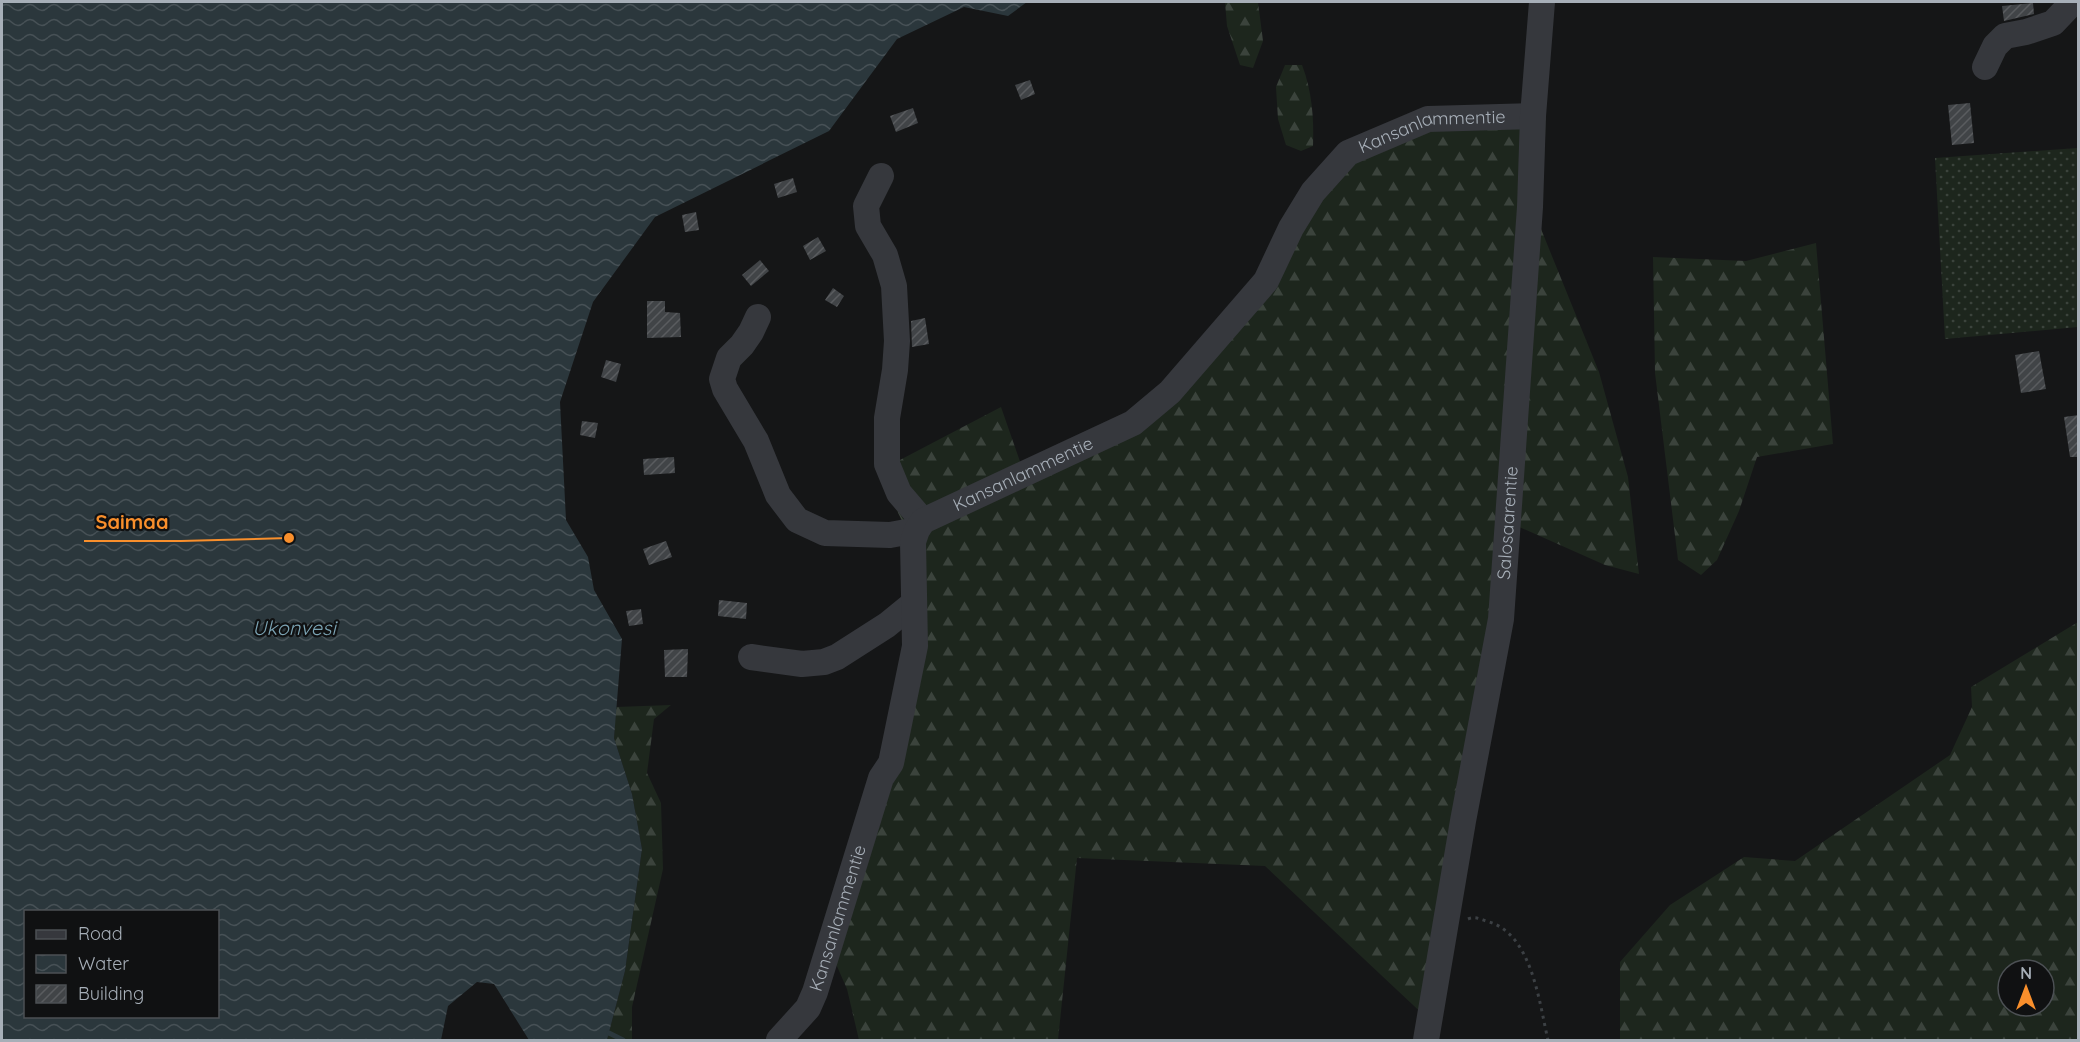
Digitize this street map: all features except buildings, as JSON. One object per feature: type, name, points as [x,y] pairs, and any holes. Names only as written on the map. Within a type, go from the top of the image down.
[{"type":"street","name":"Salosaarentie","points":[[1426,1041],[1501,619],[1542,2]]},
{"type":"street","points":[[1985,67],[1995,46],[2005,36],[2053,23],[2073,2]]},
{"type":"street","name":"Kansanlammentie","points":[[779,1041],[799,1021],[811,1000],[881,778],[891,763],[915,646],[914,542],[920,525],[1133,423],[1170,392],[1266,281],[1291,228],[1313,192],[1348,153],[1428,119],[1533,116]]},
{"type":"street","points":[[758,317],[751,333],[729,358],[722,379],[725,389],[756,441],[778,495],[796,520],[825,533],[890,535],[920,525],[899,493],[887,464],[887,418],[897,341],[894,286],[885,255],[868,226],[866,206],[880,176]]},
{"type":"street","points":[[751,657],[802,664],[824,663],[887,625],[914,603]]},
{"type":"path","points":[[1445,930],[1473,917],[1498,924],[1521,947],[1534,979],[1548,1041]]},
{"type":"green space","points":[[1225,2],[1258,2],[1263,41],[1253,68],[1240,65],[1227,26]]},
{"type":"green space","points":[[1285,65],[1302,65],[1310,95],[1313,115],[1313,146],[1301,151],[1286,145],[1278,119],[1276,87]]},
{"type":"green space","points":[[1546,115],[1541,229],[1599,372],[1628,477],[1639,574],[1605,565],[1508,522],[1429,1020],[1265,866],[1077,858],[1058,1040],[859,1040],[847,989],[836,964],[891,763],[913,542],[877,472],[1001,407],[1024,473],[1170,392],[1348,153],[1428,119]]},
{"type":"green space","points":[[2078,148],[2078,327],[1945,339],[1935,158]]},
{"type":"green space","points":[[1816,243],[1833,444],[1757,457],[1739,511],[1717,560],[1701,575],[1678,560],[1655,373],[1653,257],[1746,261]]},
{"type":"green space","points":[[2078,622],[2078,1040],[1620,1040],[1620,962],[1670,905],[1744,857],[1795,861],[1950,755],[1972,707],[1971,687]]},
{"type":"green space","points":[[671,705],[654,719],[647,773],[661,803],[663,869],[632,1007],[632,1040],[607,1040],[625,971],[642,849],[632,794],[614,738],[616,707]]},
{"type":"water","name":"Ukonvesi","points":[[2,2],[1027,2],[1008,16],[964,7],[897,39],[829,131],[655,217],[593,302],[560,402],[566,520],[588,557],[594,590],[622,639],[614,738],[632,794],[642,849],[625,971],[607,1040],[529,1040],[494,984],[477,982],[448,1006],[441,1040],[2,1040]]},
{"type":"waterway","points":[[609,1033],[623,1040]]},
{"type":"place","name":"Saimaa","points":[[289,538]]}]
